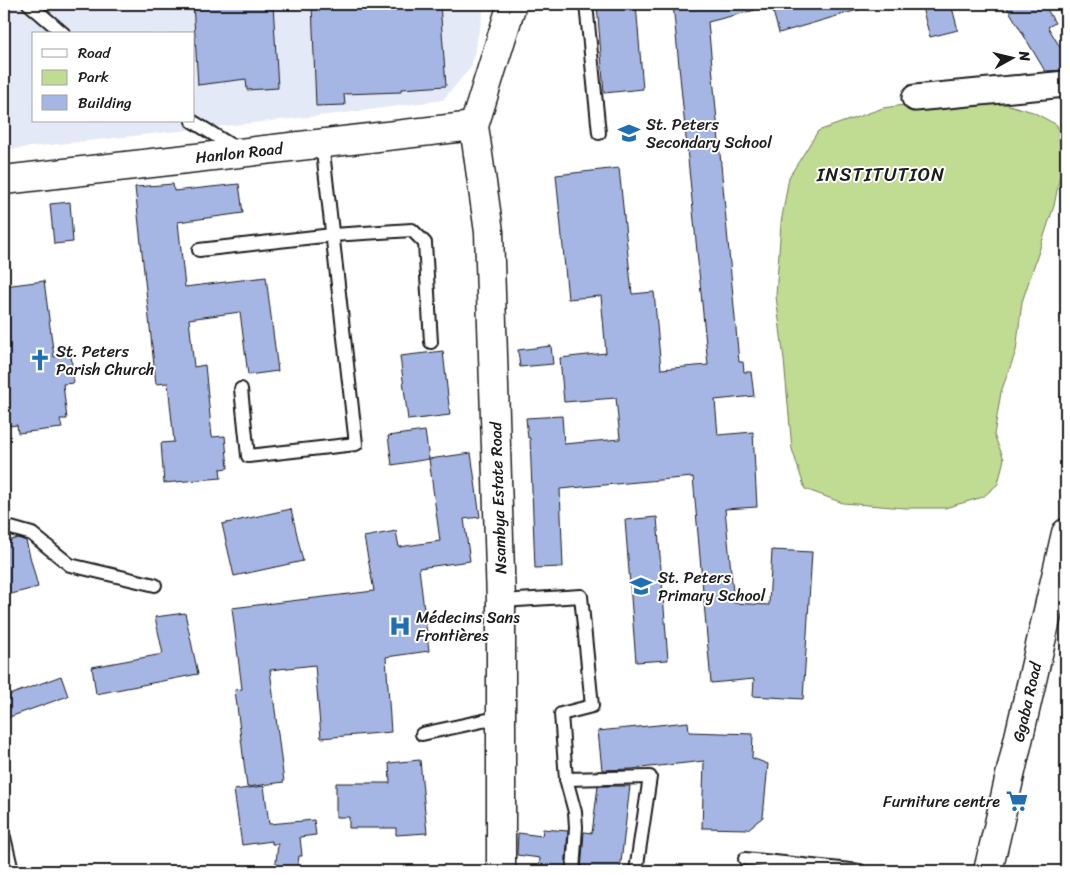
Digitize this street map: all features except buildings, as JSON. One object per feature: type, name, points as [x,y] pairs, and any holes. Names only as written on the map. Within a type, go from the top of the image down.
[{"type":"main road","points":[[474,126],[512,4]]},
{"type":"main road","name":"Hanlon Road","points":[[4,180],[474,126]]},
{"type":"main road","name":"Nsambya Estate Road","points":[[474,126],[489,232],[501,601],[502,871]]},
{"type":"main road","name":"Ggaba Road","points":[[988,871],[1066,533]]},
{"type":"street","points":[[915,98],[1066,84]]},
{"type":"lane","points":[[29,4],[62,32]]},
{"type":"lane","points":[[586,4],[598,133]]},
{"type":"lane","points":[[194,122],[242,152]]},
{"type":"lane","points":[[241,389],[248,456],[356,444],[322,143]]},
{"type":"lane","points":[[199,250],[332,235],[412,230],[425,243],[431,342]]},
{"type":"lane","points":[[4,526],[32,534],[70,565],[155,585]]},
{"type":"lane","points":[[501,601],[581,596],[592,706],[561,714],[566,779],[575,812],[576,827],[573,871]]},
{"type":"lane","points":[[422,734],[501,717]]},
{"type":"lane","points":[[566,779],[650,777],[636,871]]},
{"type":"lane","points":[[4,837],[12,871]]},
{"type":"lane","points":[[745,859],[860,871]]},
{"type":"shaded area","points":[[4,4],[485,4],[471,67],[443,100],[345,113],[4,150]]},
{"type":"green space","points":[[974,95],[1033,112],[1057,125],[1064,155],[1054,206],[1022,302],[1016,351],[1001,392],[994,435],[1004,459],[998,484],[983,497],[945,508],[905,508],[843,503],[805,489],[792,449],[776,296],[781,223],[789,177],[818,131],[883,108]]},
{"type":"place","name":"St. Peters Secondary School","points":[[629,133]]},
{"type":"place","name":"St. Peters Parish Church","points":[[40,360]]},
{"type":"place","name":"St. Peters Primary School","points":[[641,586]]},
{"type":"place","name":"Médecins Sans Frontières","points":[[400,626]]},
{"type":"place","name":"Furniture centre","points":[[1017,801]]},
{"type":"district","name":"INSTITUTION","points":[[881,174]]}]
